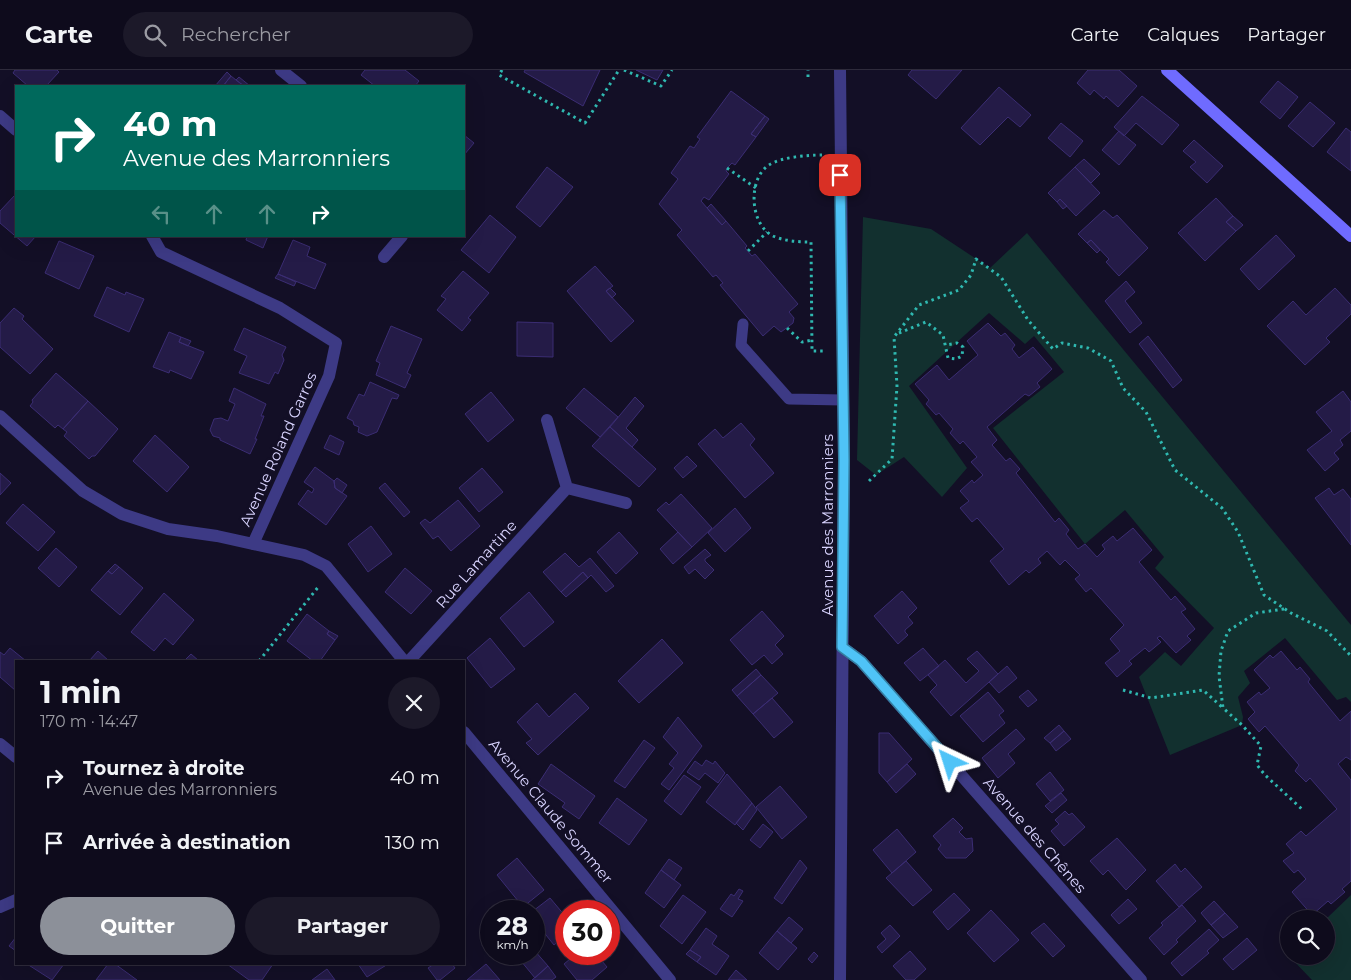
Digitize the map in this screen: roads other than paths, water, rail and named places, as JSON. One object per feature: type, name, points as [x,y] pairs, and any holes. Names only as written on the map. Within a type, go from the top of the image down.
[{"type":"street","points":[[282,70],[300,85]]},
{"type":"street","name":"Avenue des Marronniers","points":[[840,70],[843,400],[840,980]]},
{"type":"street","points":[[1167,70],[1349,229]]},
{"type":"street","points":[[0,116],[15,129]]},
{"type":"street","name":"Avenue Roland Garros","points":[[153,237],[161,252],[280,308],[336,343],[329,376],[253,544]]},
{"type":"street","points":[[384,257],[401,237]]},
{"type":"street","points":[[0,416],[83,491],[122,514],[168,529],[217,536],[304,554],[326,566],[403,660]]},
{"type":"street","points":[[547,420],[567,488],[626,503]]},
{"type":"street","name":"Rue Lamartine","points":[[410,660],[567,488]]},
{"type":"street","name":"Avenue des Chênes","points":[[842,647],[861,661],[1141,980]]},
{"type":"street","name":"Avenue Claude Sommer","points":[[465,733],[670,980]]},
{"type":"street","points":[[0,744],[15,756]]},
{"type":"street","points":[[0,907],[15,900]]},
{"type":"lane","points":[[743,324],[741,345],[789,399],[843,400]]}]
